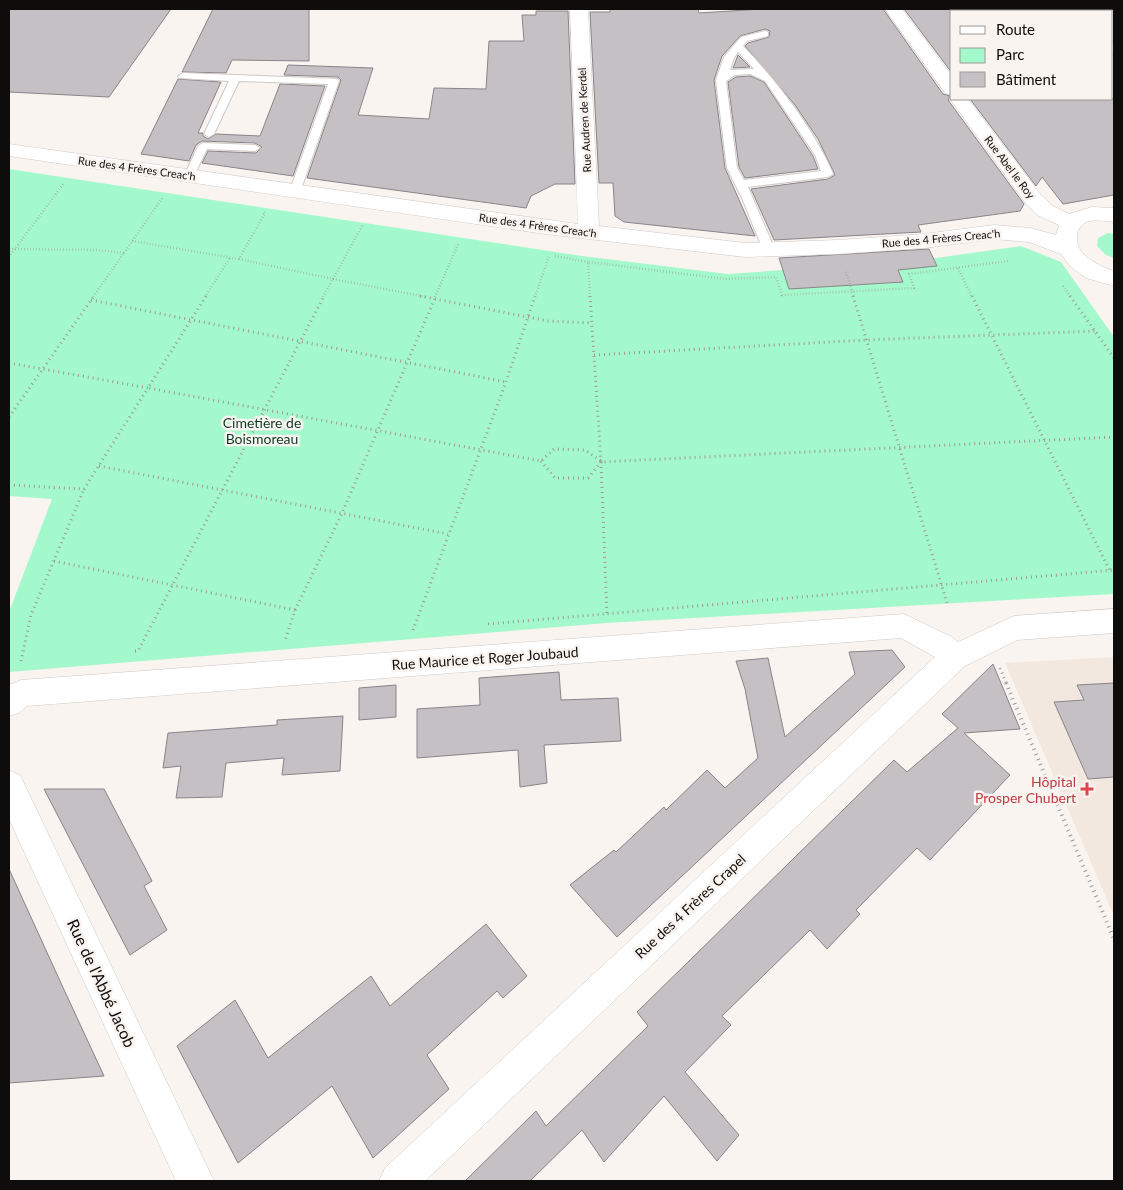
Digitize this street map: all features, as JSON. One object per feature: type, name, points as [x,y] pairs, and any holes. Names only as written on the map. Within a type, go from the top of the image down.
[{"type":"street","name":"Rue Audren de Kerdel","points":[[579,9],[589,232]]},
{"type":"street","points":[[893,9],[950,86]]},
{"type":"street","name":"Rue Abel le Roy","points":[[960,100],[1034,200],[1046,211],[1071,223]]},
{"type":"street","name":"Rue des 4 Frères Creac'h","points":[[9,150],[589,232],[717,248],[769,250],[838,247],[924,241],[994,232],[1030,235],[1054,242],[1068,249]]},
{"type":"street","points":[[1112,281],[1091,271],[1077,261],[1068,249],[1065,240],[1066,231],[1071,223],[1081,217],[1094,214],[1114,215]]},
{"type":"street","name":"Rue des 4 Frères Crapel","points":[[398,1181],[955,657],[1014,628],[1114,621]]},
{"type":"street","name":"Rue Maurice et Roger Joubaud","points":[[9,703],[21,693],[904,626],[942,646],[955,657]]},
{"type":"street","name":"Rue de l'Abbé Jacob","points":[[9,785],[195,1181]]},
{"type":"lane","points":[[765,34],[744,39],[730,57],[721,80],[732,168],[748,198],[769,250]]},
{"type":"lane","points":[[738,46],[769,79],[820,155],[828,174],[741,184]]},
{"type":"lane","points":[[721,80],[732,72],[752,71],[769,79]]},
{"type":"lane","points":[[183,76],[334,81],[296,190]]},
{"type":"lane","points":[[209,134],[235,78]]},
{"type":"lane","points":[[189,176],[200,152],[254,151]]},
{"type":"path","points":[[9,257],[65,182],[56,180]]},
{"type":"path","points":[[9,417],[164,196],[154,195]]},
{"type":"path","points":[[255,211],[274,214]]},
{"type":"path","points":[[239,259],[264,213]]},
{"type":"path","points":[[138,651],[224,489],[263,410],[302,342],[362,226],[352,225]]},
{"type":"path","points":[[132,240],[239,259],[548,321],[592,323]]},
{"type":"path","points":[[276,642],[285,641],[295,610],[342,513],[376,431],[409,363],[459,242]]},
{"type":"path","points":[[838,247],[947,603]]},
{"type":"path","points":[[9,249],[98,250],[124,253]]},
{"type":"path","points":[[413,630],[506,382],[549,256]]},
{"type":"path","points":[[21,665],[31,615],[84,489],[230,258]]},
{"type":"path","points":[[958,268],[1043,440],[1112,570],[607,614],[601,462],[588,262],[725,279],[776,278],[782,294],[914,288],[909,274],[1013,260]]},
{"type":"path","points":[[1058,279],[1114,358]]},
{"type":"path","points":[[91,300],[506,382]]},
{"type":"path","points":[[594,355],[866,340],[1096,332]]},
{"type":"path","points":[[9,363],[541,461],[555,478],[588,478],[601,462]]},
{"type":"path","points":[[541,461],[554,449],[585,450],[601,462],[1114,437]]},
{"type":"path","points":[[98,466],[448,534]]},
{"type":"path","points":[[9,485],[84,489]]},
{"type":"path","points":[[54,561],[295,610]]},
{"type":"path","points":[[128,652],[148,650]]},
{"type":"path","points":[[1003,675],[1114,939]]},
{"type":"shaded area","name":"Hôpital Prosper Chubert","points":[[1114,657],[1114,916],[1005,663]]},
{"type":"green space","name":"Cimetière de Boismoreau","points":[[9,169],[582,256],[728,274],[922,260],[1021,246],[1061,262],[1114,337],[1114,594],[607,623],[9,672],[9,612],[52,499],[9,496]]},
{"type":"green space","points":[[1108,233],[1114,234],[1114,258],[1106,255],[1097,246],[1098,238]]},
{"type":"building","points":[[9,9],[171,9],[109,97],[9,92]]},
{"type":"building","points":[[213,9],[309,9],[309,61],[232,60],[226,73],[182,72]]},
{"type":"building","points":[[610,9],[698,9],[699,13],[762,9],[883,9],[943,94],[950,96],[948,100],[1024,204],[1020,211],[918,225],[921,232],[774,240],[751,189],[828,179],[835,175],[818,139],[795,105],[745,46],[748,43],[769,37],[770,31],[765,29],[740,36],[722,56],[714,80],[725,168],[755,236],[624,222],[615,216],[613,183],[599,183],[590,12],[610,12]]},
{"type":"building","points":[[904,9],[952,9],[950,10],[950,70]]},
{"type":"building","points":[[536,11],[568,11],[575,184],[555,184],[531,196],[526,208],[307,178],[341,80],[338,77],[284,75],[288,65],[373,68],[358,115],[429,119],[434,88],[486,89],[489,41],[524,41],[522,15],[536,15]]},
{"type":"building","points":[[738,55],[750,67],[733,68]]},
{"type":"building","points":[[750,76],[764,82],[813,156],[818,169],[745,178],[739,167],[728,82],[736,77]]},
{"type":"building","points":[[178,79],[221,82],[198,133],[203,133],[203,136],[208,139],[216,134],[260,136],[280,84],[325,86],[293,176],[202,163],[208,151],[256,153],[262,147],[255,143],[202,141],[196,145],[189,161],[141,154]]},
{"type":"building","points":[[1114,99],[1114,195],[1063,204],[1042,177],[1036,186],[971,100]]},
{"type":"building","points":[[929,249],[937,266],[898,270],[903,282],[789,289],[779,258]]},
{"type":"building","points":[[892,650],[905,667],[617,937],[570,885],[614,850],[616,852],[664,807],[666,810],[707,770],[725,788],[758,758],[745,689],[736,661],[768,658],[785,737],[855,674],[849,652]]},
{"type":"building","points":[[993,664],[1020,729],[964,733],[1010,775],[930,860],[917,848],[856,910],[860,914],[827,949],[810,930],[722,1016],[731,1025],[685,1072],[739,1135],[717,1161],[664,1096],[604,1162],[582,1130],[530,1181],[465,1181],[536,1111],[546,1126],[648,1026],[637,1012],[894,760],[907,772],[958,728],[942,714]]},
{"type":"building","points":[[559,672],[561,700],[618,698],[621,741],[544,745],[547,783],[520,787],[518,750],[417,758],[417,709],[480,705],[479,678]]},
{"type":"building","points":[[1114,683],[1114,777],[1088,779],[1054,702],[1084,700],[1077,685]]},
{"type":"building","points":[[396,685],[396,717],[359,720],[359,688]]},
{"type":"building","points":[[343,716],[340,771],[282,775],[284,758],[226,763],[222,797],[176,798],[181,766],[163,768],[168,733],[277,725],[277,720]]},
{"type":"building","points":[[44,789],[104,789],[152,881],[144,886],[167,930],[130,955]]},
{"type":"building","points":[[9,869],[60,981],[104,1076],[9,1083]]},
{"type":"building","points":[[486,924],[527,976],[503,998],[497,991],[427,1055],[449,1089],[373,1158],[332,1086],[238,1163],[177,1046],[235,1000],[268,1058],[371,976],[390,1006]]},
{"type":"place","name":"Hôpital Prosper Chubert","points":[[1087,789]]}]
